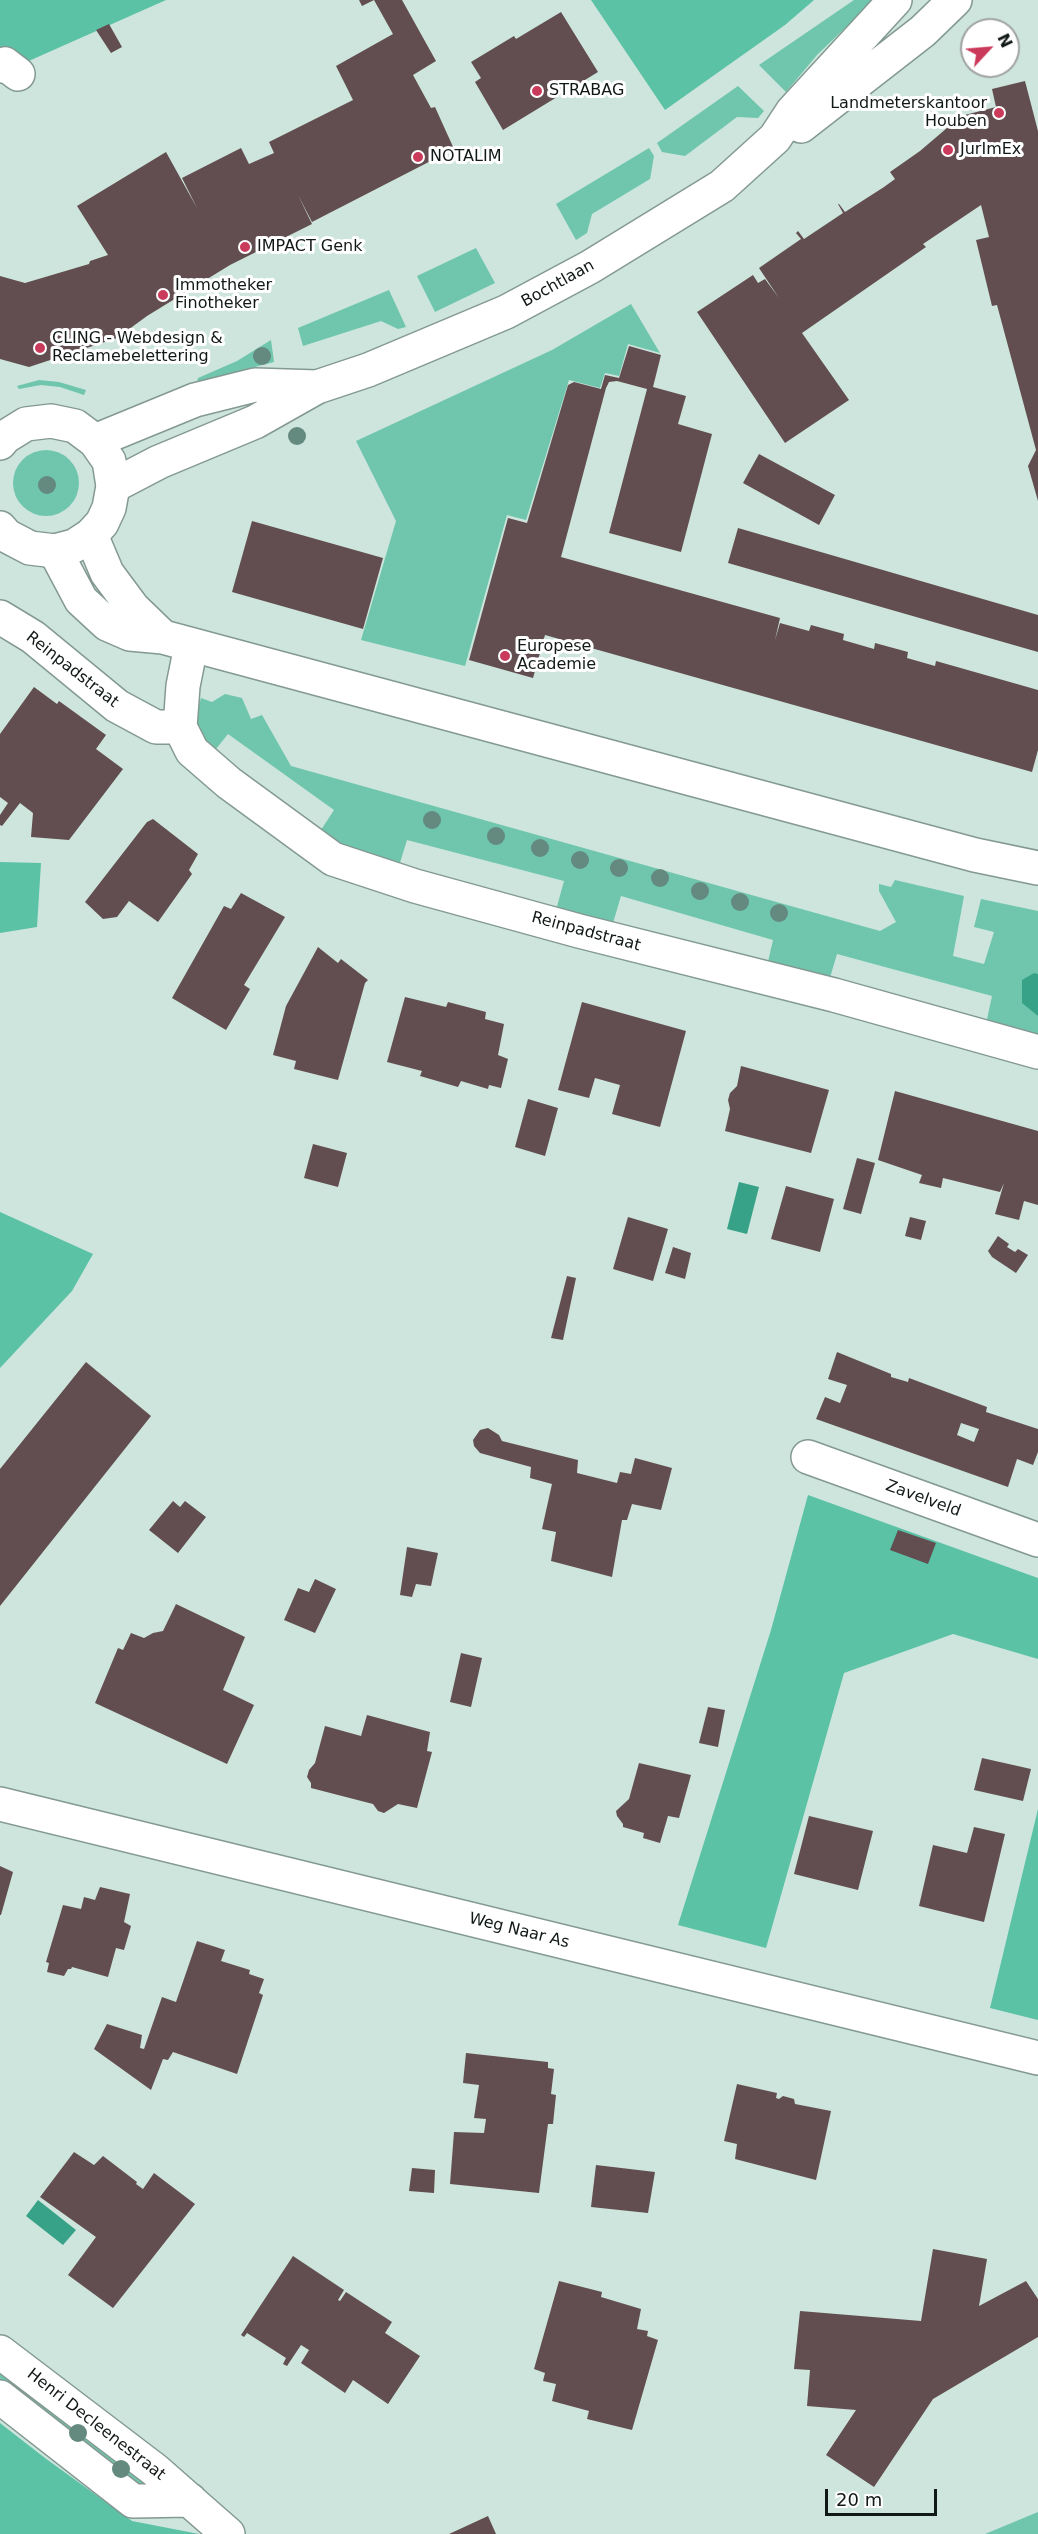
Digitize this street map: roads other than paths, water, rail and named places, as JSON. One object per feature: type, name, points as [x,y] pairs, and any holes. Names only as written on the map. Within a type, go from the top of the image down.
[{"type":"street","name":"Bochtlaan","points":[[113,486],[159,462],[255,422],[317,387],[368,370],[506,312],[591,267],[722,186],[775,138],[792,112],[895,0]]},
{"type":"street","name":"Bochtlaan","points":[[775,138],[800,126],[923,31],[955,0]]},
{"type":"street","name":"Bochtlaan","points":[[95,441],[195,400],[245,387],[255,385],[317,387]]},
{"type":"street","points":[[0,443],[5,437],[26,424],[51,421],[75,426],[95,441],[109,461],[113,486],[109,508],[102,523],[91,535],[74,546],[56,550],[30,548],[7,536],[0,528]]},
{"type":"street","points":[[91,535],[106,573],[133,608],[177,642],[183,686],[180,727]]},
{"type":"street","points":[[56,550],[81,600],[107,624],[130,634],[177,642],[975,855],[1038,868]]},
{"type":"street","name":"Reinpadstraat","points":[[0,617],[33,637],[117,706],[156,728],[180,727],[192,751],[229,783],[333,859],[415,886],[579,931],[834,995],[1038,1052]]},
{"type":"street","name":"Zavelveld","points":[[808,1457],[1038,1540]]},
{"type":"street","name":"Weg Naar As","points":[[0,1804],[1038,2058]]},
{"type":"street","name":"Henri Decleenestraat","points":[[0,2352],[155,2470],[228,2534]]},
{"type":"street","name":"Henri Decleenestraat","points":[[0,2397],[133,2501],[190,2500]]},
{"type":"place","name":"STRABAG","points":[[537,91]]},
{"type":"place","name":"Landmeterskantoor Houben","points":[[999,113]]},
{"type":"place","name":"JurImEx","points":[[948,150]]},
{"type":"place","name":"NOTALIM","points":[[418,157]]},
{"type":"place","name":"IMPACT Genk","points":[[245,247]]},
{"type":"place","name":"Immotheker Finotheker","points":[[163,295]]},
{"type":"place","name":"CLING - Webdesign & Reclamebelettering","points":[[40,348]]},
{"type":"place","name":"Europese Academie","points":[[505,656]]}]
